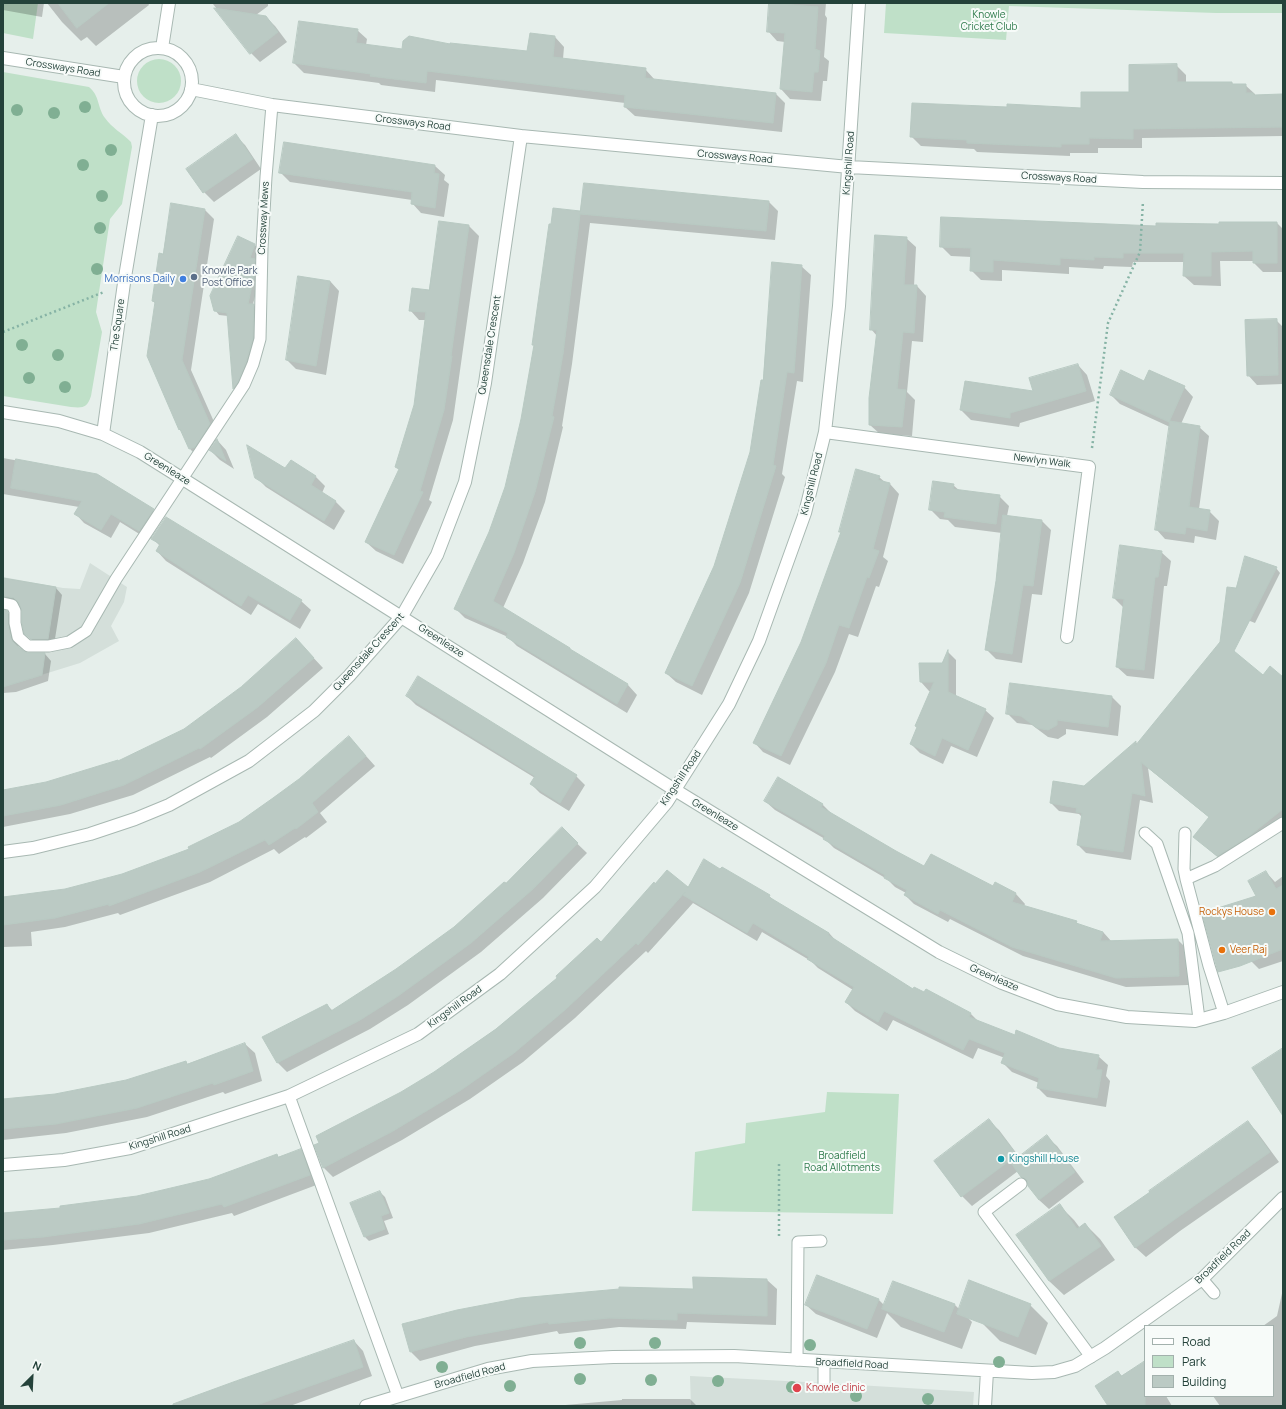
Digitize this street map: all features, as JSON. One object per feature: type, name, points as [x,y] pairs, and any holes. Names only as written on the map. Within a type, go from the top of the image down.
[{"type":"street","points":[[162,48],[169,3]]},
{"type":"street","name":"Kingshill Road","points":[[3,1165],[64,1160],[130,1148],[289,1096],[418,1034],[500,974],[595,887],[667,802],[729,704],[759,641],[805,513],[825,432],[839,306],[859,3]]},
{"type":"street","points":[[152,48],[162,48],[173,51],[182,58],[192,77],[192,89],[188,99],[181,107],[172,113],[161,116],[152,115],[139,110],[130,101],[125,90],[124,78],[127,67],[133,58],[152,48]]},
{"type":"street","name":"Crossways Road","points":[[3,58],[124,78]]},
{"type":"street","name":"Crossways Road","points":[[192,89],[272,105],[521,136],[849,167],[1143,182],[1283,182]]},
{"type":"street","name":"The Square","points":[[103,434],[124,283],[152,115]]},
{"type":"street","name":"Queensdale Crescent","points":[[3,852],[33,848],[76,838],[135,819],[169,805],[249,761],[314,711],[349,676],[402,616],[437,555],[465,482],[485,383],[521,136]]},
{"type":"street","points":[[3,412],[59,421],[103,434]]},
{"type":"street","name":"Newlyn Walk","points":[[825,432],[1089,467]]},
{"type":"street","name":"Greenleaze","points":[[103,434],[140,452],[183,478],[674,790],[939,952],[1002,983],[1057,1004],[1127,1018],[1195,1021],[1224,1014],[1283,992]]},
{"type":"street","points":[[1067,637],[1089,467]]},
{"type":"street","name":"Broadfield Road","points":[[366,1406],[488,1369],[532,1362],[613,1356],[734,1356],[987,1371],[1032,1373],[1054,1372],[1075,1366],[1091,1357],[1202,1279],[1283,1198]]},
{"type":"street","points":[[985,1406],[987,1371]]},
{"type":"lane","name":"Crossway Mews","points":[[3,603],[12,605],[15,611],[15,623],[18,636],[28,646],[50,646],[69,642],[86,631],[116,579],[244,385],[253,364],[260,339],[262,248],[272,105]]},
{"type":"lane","points":[[1186,879],[1215,866],[1283,823]]},
{"type":"lane","points":[[1145,832],[1157,844],[1188,933],[1199,1019]]},
{"type":"lane","points":[[1185,833],[1184,868],[1186,879],[1209,966],[1224,1014]]},
{"type":"lane","points":[[289,1096],[398,1396]]},
{"type":"lane","points":[[1021,1184],[984,1212],[1091,1357]]},
{"type":"lane","points":[[797,1360],[798,1242],[821,1241]]},
{"type":"lane","points":[[1202,1279],[1214,1293]]},
{"type":"lane","points":[[824,1362],[824,1383]]},
{"type":"path","points":[[1089,467],[1108,324],[1140,252],[1143,182]]},
{"type":"path","points":[[3,332],[124,283]]},
{"type":"shaded area","points":[[90,563],[127,587],[124,602],[111,626],[119,641],[80,663],[3,686],[3,577],[63,588],[80,589]]},
{"type":"shaded area","name":"Knowle clinic","points":[[690,1376],[974,1392],[973,1406],[691,1406]]},
{"type":"green space","points":[[3,3],[38,3],[33,39],[3,33]]},
{"type":"green space","name":"Knowle Cricket Club","points":[[886,3],[1283,3],[1283,13],[1216,13],[1009,6],[1006,40],[884,33]]},
{"type":"green space","points":[[155,59],[163,59],[168,60],[175,65],[180,72],[180,90],[175,97],[168,102],[155,103],[147,100],[140,93],[137,85],[137,77],[140,69],[147,62]]},
{"type":"green space","points":[[3,72],[89,87],[93,90],[105,118],[131,142],[132,147],[122,204],[110,219],[96,312],[102,332],[91,396],[88,403],[82,407],[71,407],[3,396]]},
{"type":"green space","name":"Broadfield Road Allotments","points":[[827,1092],[899,1094],[893,1214],[692,1211],[695,1152],[745,1143],[746,1123],[825,1112]]},
{"type":"building","points":[[58,3],[109,3],[77,28]]},
{"type":"building","points":[[769,3],[818,7],[815,49],[820,51],[818,72],[814,72],[812,92],[780,89],[785,33],[767,32]]},
{"type":"building","points":[[214,8],[266,16],[278,32],[250,54]]},
{"type":"building","points":[[299,21],[358,29],[356,43],[402,49],[403,41],[409,36],[450,44],[527,51],[530,33],[555,36],[553,57],[646,68],[645,78],[776,93],[773,123],[624,107],[625,95],[427,71],[426,83],[370,76],[371,74],[293,63]]},
{"type":"building","points":[[1177,64],[1177,82],[1232,82],[1232,84],[1246,84],[1246,93],[1253,93],[1254,95],[1282,94],[1283,127],[1133,129],[1133,139],[1089,138],[1089,144],[1061,144],[1061,147],[967,143],[967,140],[910,137],[912,103],[1007,107],[1007,104],[1081,108],[1081,92],[1129,92],[1129,65]]},
{"type":"building","points":[[236,134],[253,159],[203,193],[186,169]]},
{"type":"building","points":[[284,142],[435,165],[434,173],[439,174],[435,208],[411,204],[412,192],[279,173]]},
{"type":"building","points":[[584,183],[769,201],[766,231],[580,214],[563,354],[552,416],[554,417],[535,492],[514,553],[493,601],[628,684],[617,704],[506,637],[508,633],[454,609],[489,532],[505,487],[521,419],[534,345],[532,345],[549,224],[551,224],[553,208],[580,211]]},
{"type":"building","points":[[171,203],[205,209],[182,360],[210,424],[195,447],[189,449],[180,429],[179,430],[147,356],[155,302],[152,301],[159,253],[163,254]]},
{"type":"building","points":[[941,217],[1156,226],[1156,223],[1219,224],[1219,222],[1277,222],[1277,263],[1253,263],[1253,251],[1211,252],[1211,276],[1183,276],[1184,253],[1123,253],[1123,258],[1094,257],[1094,260],[1060,258],[1060,265],[993,260],[993,272],[970,271],[971,248],[940,247]]},
{"type":"building","points":[[439,221],[469,225],[452,356],[444,410],[420,491],[423,492],[394,555],[365,542],[399,469],[395,467],[414,405],[426,312],[409,311],[412,288],[429,290]]},
{"type":"building","points":[[875,235],[907,237],[904,285],[917,285],[914,333],[903,332],[897,389],[906,390],[902,427],[869,425],[869,398],[877,330],[870,330]]},
{"type":"building","points":[[238,236],[255,244],[250,258],[255,259],[254,276],[248,304],[254,304],[253,338],[246,362],[238,382],[233,389],[227,313],[214,311],[210,296]]},
{"type":"building","points":[[772,262],[802,265],[794,373],[787,372],[773,465],[776,466],[740,583],[692,686],[665,673],[714,566],[750,452],[761,380],[763,380]]},
{"type":"building","points":[[298,276],[330,281],[316,366],[286,360]]},
{"type":"building","points":[[1277,319],[1278,375],[1247,376],[1245,320]]},
{"type":"building","points":[[1078,364],[1086,391],[1010,413],[1010,418],[960,410],[965,381],[1033,391],[1029,378]]},
{"type":"building","points":[[1121,370],[1144,381],[1149,370],[1185,386],[1169,422],[1110,395]]},
{"type":"building","points":[[1170,421],[1200,426],[1189,507],[1210,510],[1207,531],[1186,527],[1185,534],[1155,530]]},
{"type":"building","points":[[217,439],[226,461],[209,450]]},
{"type":"building","points":[[247,445],[285,468],[291,460],[316,476],[311,485],[336,501],[324,521],[255,478]]},
{"type":"building","points":[[16,459],[97,474],[154,509],[139,531],[111,514],[101,530],[74,514],[82,501],[11,488]]},
{"type":"building","points":[[856,469],[880,476],[878,480],[890,483],[873,549],[879,551],[869,578],[867,577],[849,628],[839,625],[826,663],[781,756],[753,743],[801,642],[841,532],[839,532]]},
{"type":"building","points":[[933,481],[954,484],[953,489],[1000,495],[996,524],[944,517],[945,512],[929,510]]},
{"type":"building","points":[[1003,515],[1042,520],[1033,586],[1023,585],[1012,654],[985,650],[996,581]]},
{"type":"building","points":[[166,517],[302,600],[290,620],[248,595],[241,606],[156,551],[160,544],[151,539]]},
{"type":"building","points":[[1120,545],[1162,551],[1158,577],[1155,577],[1144,670],[1116,667],[1124,599],[1113,598]]},
{"type":"building","points":[[1245,556],[1277,567],[1234,651],[1263,675],[1270,666],[1283,677],[1283,809],[1248,837],[1217,856],[1193,837],[1209,817],[1141,762],[1145,796],[1132,793],[1123,852],[1077,845],[1082,813],[1076,812],[1077,808],[1050,803],[1053,781],[1084,786],[1136,741],[1135,746],[1220,642],[1227,587],[1236,588]]},
{"type":"building","points":[[3,578],[56,587],[48,639],[31,639],[24,633],[22,611],[18,602],[14,598],[3,596]]},
{"type":"building","points":[[3,610],[7,611],[8,613],[8,624],[13,642],[27,653],[45,653],[42,675],[3,687]]},
{"type":"building","points":[[296,638],[314,658],[258,707],[200,749],[199,748],[124,785],[61,805],[3,816],[3,790],[46,782],[118,761],[184,729],[241,687]]},
{"type":"building","points":[[948,650],[948,692],[986,709],[968,750],[942,738],[935,756],[910,744],[917,727],[915,726],[934,682],[920,682],[919,663],[942,663]]},
{"type":"building","points":[[418,676],[577,775],[560,803],[530,784],[535,776],[406,696]]},
{"type":"building","points":[[1010,683],[1112,696],[1108,727],[1057,720],[1057,725],[1048,730],[1037,728],[1021,716],[1006,714]]},
{"type":"building","points":[[349,736],[366,756],[312,803],[318,812],[296,829],[295,828],[269,845],[265,840],[200,872],[109,906],[109,904],[55,918],[3,925],[3,897],[65,889],[122,874],[189,849],[188,847],[239,822],[273,798],[299,779]]},
{"type":"building","points":[[778,777],[823,804],[821,807],[924,866],[931,854],[993,886],[995,882],[1016,893],[1012,902],[1077,921],[1076,923],[1103,932],[1100,941],[1178,939],[1179,976],[1116,978],[1012,947],[940,910],[938,914],[904,895],[907,890],[884,878],[885,875],[823,839],[825,836],[764,801]]},
{"type":"building","points":[[562,827],[578,843],[533,889],[471,943],[398,996],[360,1020],[277,1063],[262,1037],[327,1004],[331,1011],[396,969],[454,927],[504,882],[506,883]]},
{"type":"building","points":[[704,859],[720,869],[722,867],[770,895],[769,897],[829,933],[828,935],[913,989],[914,987],[924,992],[926,989],[971,1013],[969,1017],[1015,1035],[1016,1030],[1059,1048],[1099,1055],[1096,1070],[1102,1070],[1097,1098],[1037,1088],[1039,1078],[1001,1063],[1005,1053],[969,1039],[963,1050],[884,1011],[878,1022],[845,1002],[854,987],[807,959],[809,957],[753,923],[747,933],[683,895],[685,892],[638,945],[636,943],[566,1009],[514,1053],[461,1090],[393,1131],[323,1168],[314,1145],[319,1143],[316,1136],[401,1092],[434,1072],[496,1029],[557,978],[556,976],[597,938],[601,942],[654,882],[655,884],[667,870],[688,887]]},
{"type":"building","points":[[1266,871],[1276,889],[1283,885],[1283,949],[1240,966],[1218,972],[1202,913],[1256,896],[1248,881]]},
{"type":"building","points":[[245,1043],[253,1071],[214,1085],[213,1083],[137,1108],[56,1124],[3,1129],[3,1099],[55,1094],[126,1080],[186,1061],[187,1064]]},
{"type":"building","points":[[1283,1048],[1283,1116],[1252,1068]]},
{"type":"building","points":[[989,1119],[1017,1155],[961,1197],[934,1161]]},
{"type":"building","points":[[1248,1121],[1270,1152],[1135,1248],[1114,1217]]},
{"type":"building","points":[[1047,1135],[1075,1172],[1039,1200],[1028,1186],[1027,1180],[1021,1177],[1011,1163]]},
{"type":"building","points":[[301,1149],[310,1175],[224,1207],[222,1204],[139,1224],[43,1237],[3,1240],[3,1213],[60,1208],[60,1206],[137,1196],[209,1179],[277,1154],[278,1157]]},
{"type":"building","points":[[380,1191],[389,1213],[381,1216],[385,1229],[364,1237],[350,1203]]},
{"type":"building","points":[[1060,1204],[1077,1229],[1085,1223],[1101,1246],[1049,1281],[1016,1235]]},
{"type":"building","points":[[817,1275],[879,1299],[867,1329],[805,1305]]},
{"type":"building","points":[[693,1277],[767,1279],[767,1316],[677,1313],[677,1320],[609,1318],[549,1324],[548,1322],[466,1337],[410,1352],[402,1324],[457,1310],[520,1298],[619,1289],[619,1287],[693,1289]]},
{"type":"building","points":[[969,1280],[1031,1304],[1018,1337],[957,1314]]},
{"type":"building","points":[[893,1281],[955,1304],[944,1332],[882,1309]]},
{"type":"building","points":[[354,1340],[363,1367],[254,1406],[173,1406],[173,1404],[236,1381]]},
{"type":"building","points":[[1144,1362],[1145,1406],[1108,1406],[1095,1386],[1118,1371],[1121,1376]]},
{"type":"place","name":"Knowle Park Post Office","points":[[194,277]]},
{"type":"place","name":"Morrisons Daily","points":[[183,279]]},
{"type":"place","name":"Rockys House","points":[[1272,912]]},
{"type":"place","name":"Veer Raj","points":[[1222,950]]},
{"type":"place","name":"Kingshill House","points":[[1001,1159]]},
{"type":"place","name":"Knowle clinic","points":[[797,1388]]}]
